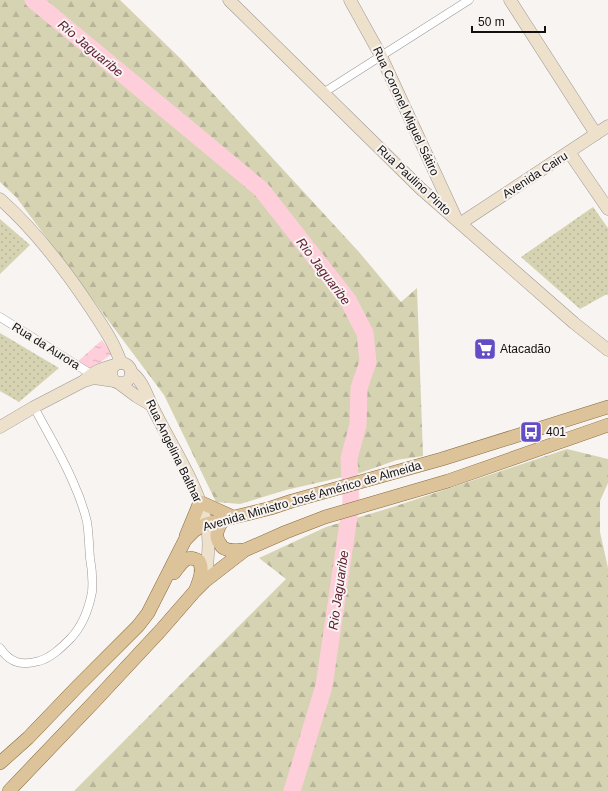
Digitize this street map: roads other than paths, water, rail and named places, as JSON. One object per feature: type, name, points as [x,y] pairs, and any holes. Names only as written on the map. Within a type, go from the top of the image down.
[{"type":"main road","name":"Avenida Ministro José Américo de Almeida","points":[[0,763],[28,738],[138,626],[148,613],[185,540],[195,530],[206,524],[271,508],[442,459],[608,407]]},
{"type":"main road","name":"Avenida Ministro José Américo de Almeida","points":[[9,791],[99,697],[195,591],[245,550],[325,517],[448,481],[608,425]]},
{"type":"main road","points":[[185,540],[200,502],[228,518],[219,526],[216,538],[219,544],[227,550],[245,550]]},
{"type":"main road","points":[[154,601],[180,564],[186,559],[196,559],[201,564],[201,573],[195,591]]},
{"type":"street","name":"Rua Coronel Miguel Sátiro","points":[[350,0],[381,56],[455,216],[461,223]]},
{"type":"street","points":[[323,93],[469,0]]},
{"type":"street","points":[[510,0],[596,134]]},
{"type":"street","name":"Rua Paulino Pinto","points":[[234,1],[323,93],[421,189],[608,350]]},
{"type":"street","name":"Avenida Cairu","points":[[461,223],[608,126]]},
{"type":"street","points":[[569,152],[608,209]]},
{"type":"street","points":[[421,189],[428,190],[441,185]]},
{"type":"street","points":[[0,199],[17,214],[60,264],[108,334],[117,350],[118,364],[111,371],[111,375],[117,383],[151,405]]},
{"type":"street","name":"Rua da Aurora","points":[[0,317],[90,378]]},
{"type":"street","points":[[0,427],[34,407],[90,378],[102,368],[118,364],[128,366],[131,372],[130,379],[124,384],[90,378]]},
{"type":"street","name":"Rua Angelina Balthar","points":[[131,372],[142,384],[200,502],[206,524],[209,547],[205,582]]},
{"type":"street","points":[[0,648],[9,659],[22,664],[40,661],[52,655],[77,630],[86,613],[92,591],[92,568],[87,522],[81,501],[70,475],[34,407]]},
{"type":"water","points":[[102,340],[112,354],[89,370],[77,362]]},
{"type":"waterway","name":"Rio Jaguaribe","points":[[33,0],[261,189],[348,300],[365,333],[368,362],[359,388],[358,425],[349,458],[351,503],[324,686],[292,791]]},
{"type":"place","name":"Atacadão","points":[[485,349]]},
{"type":"place","name":"401","points":[[531,432]]}]
